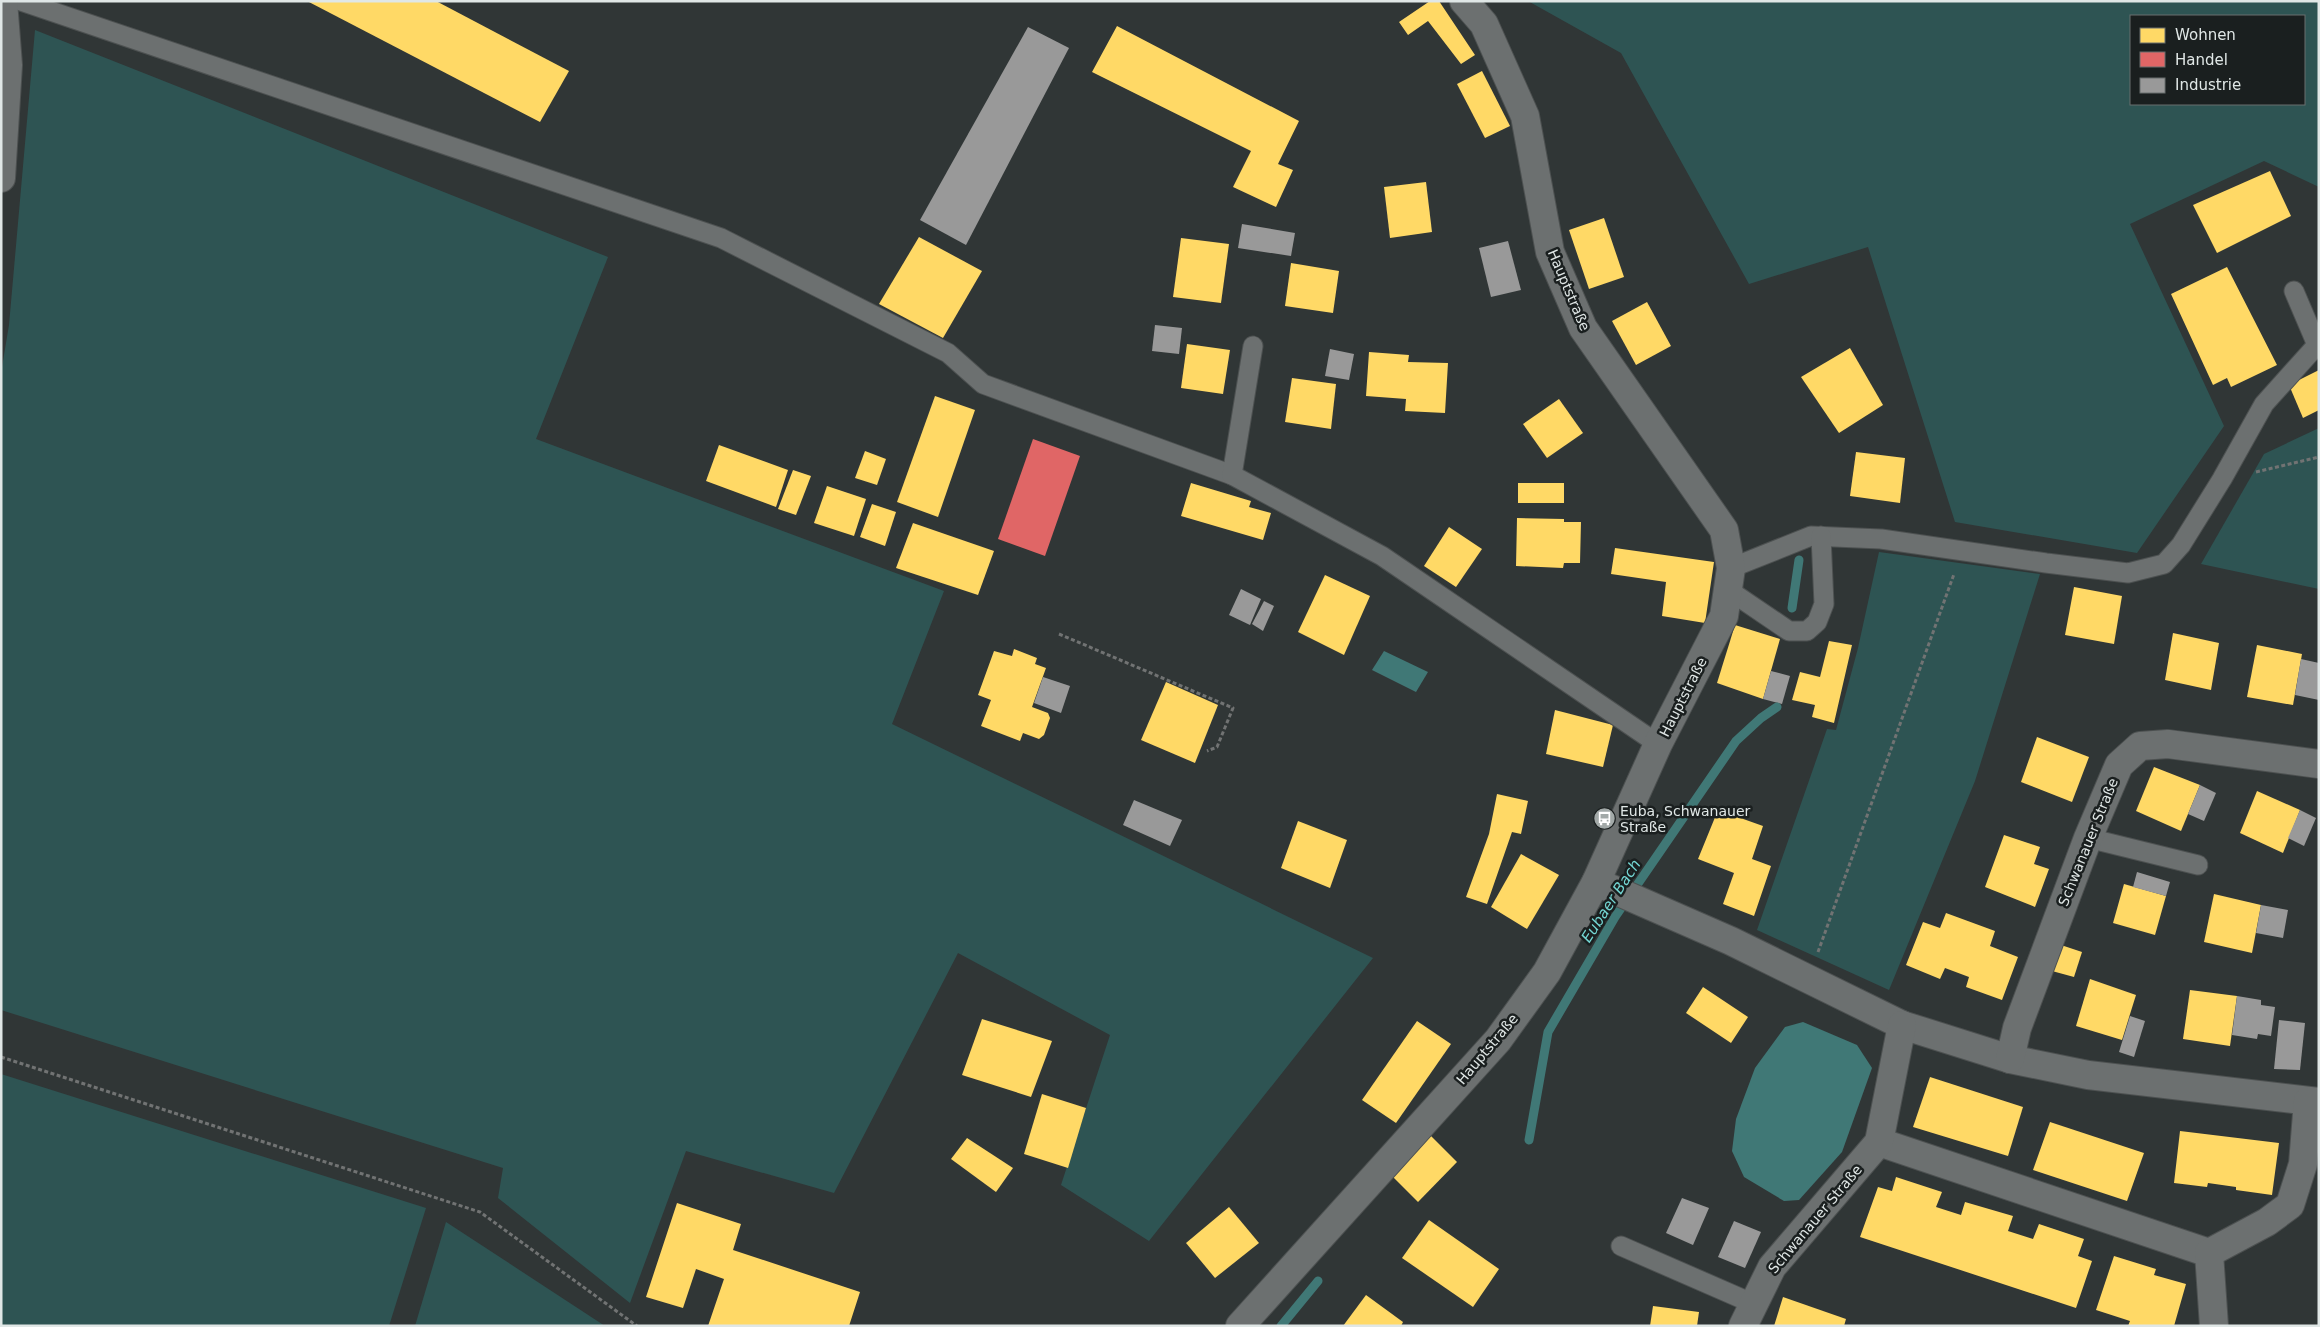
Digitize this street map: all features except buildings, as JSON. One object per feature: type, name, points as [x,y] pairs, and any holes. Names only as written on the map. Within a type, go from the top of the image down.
[{"type":"street","points":[[1,178],[8,66],[3,1]]},
{"type":"street","name":"Hauptstraße","points":[[1240,1326],[1498,1040],[1547,972],[1603,885],[1658,744],[1724,616],[1730,580],[1724,530],[1583,328],[1550,252],[1525,116],[1484,24],[1464,1]]},
{"type":"street","name":"Schwanauer Straße","points":[[2010,1059],[2016,1028],[2088,838],[2118,765],[2140,746],[2168,744],[2319,764]]},
{"type":"street","points":[[1603,885],[1731,941],[1902,1025],[2010,1059],[2088,1075],[2313,1101],[2303,1164],[2290,1205],[2267,1222],[2209,1253],[1879,1142]]},
{"type":"street","name":"Schwanauer Straße","points":[[1749,1315],[1772,1267],[1879,1142],[1902,1025]]},
{"type":"street","points":[[2209,1253],[2214,1326]]},
{"type":"lane","points":[[21,1],[721,238],[948,353],[983,384],[1232,475],[1382,556],[1658,744]]},
{"type":"lane","points":[[1822,536],[1824,604],[1817,622],[1807,631],[1790,631],[1730,580],[1810,536],[1822,536],[1881,539],[1962,552],[2128,573],[2164,564],[2181,545],[2222,480],[2264,404],[2318,346],[2294,291]]},
{"type":"lane","points":[[1232,475],[1253,346]]},
{"type":"lane","points":[[2088,838],[2198,865]]},
{"type":"lane","points":[[1621,1246],[1749,1315]]},
{"type":"path","points":[[2222,480],[2319,457]]},
{"type":"path","points":[[1808,978],[1962,552]]},
{"type":"path","points":[[1059,634],[1233,708],[1217,747],[1207,751]]},
{"type":"path","points":[[1,1057],[480,1212],[637,1326]]},
{"type":"shaded area","points":[[1528,1],[2319,1],[2319,187],[2264,161],[2130,224],[2224,426],[2137,553],[1955,522],[1868,247],[1749,284],[1621,53]]},
{"type":"shaded area","points":[[35,30],[608,257],[536,439],[944,591],[892,724],[1373,958],[1149,1241],[1061,1185],[1110,1035],[958,953],[834,1193],[686,1151],[630,1303],[498,1198],[503,1168],[1,1010],[1,373],[9,325]]},
{"type":"shaded area","points":[[2319,428],[2319,589],[2201,564],[2264,454]]},
{"type":"shaded area","points":[[1879,552],[2040,574],[1975,781],[1889,990],[1757,930],[1827,729],[1836,730],[1858,648]]},
{"type":"shaded area","points":[[1384,651],[1428,672],[1416,692],[1372,670]]},
{"type":"shaded area","points":[[1803,1022],[1857,1045],[1872,1068],[1842,1152],[1799,1200],[1784,1201],[1744,1177],[1732,1151],[1736,1119],[1755,1068],[1785,1027]]},
{"type":"shaded area","points":[[1,1074],[426,1208],[389,1326],[1,1326]]},
{"type":"shaded area","points":[[446,1222],[605,1326],[415,1326]]},
{"type":"waterway","points":[[1792,608],[1799,560]]},
{"type":"waterway","name":"Eubaer Bach","points":[[1529,1140],[1548,1032],[1615,917],[1736,741],[1761,718],[1777,707]]},
{"type":"waterway","points":[[1281,1326],[1318,1281]]},
{"type":"place","name":"Euba, Schwanauer Straße","points":[[1604,819]]}]
